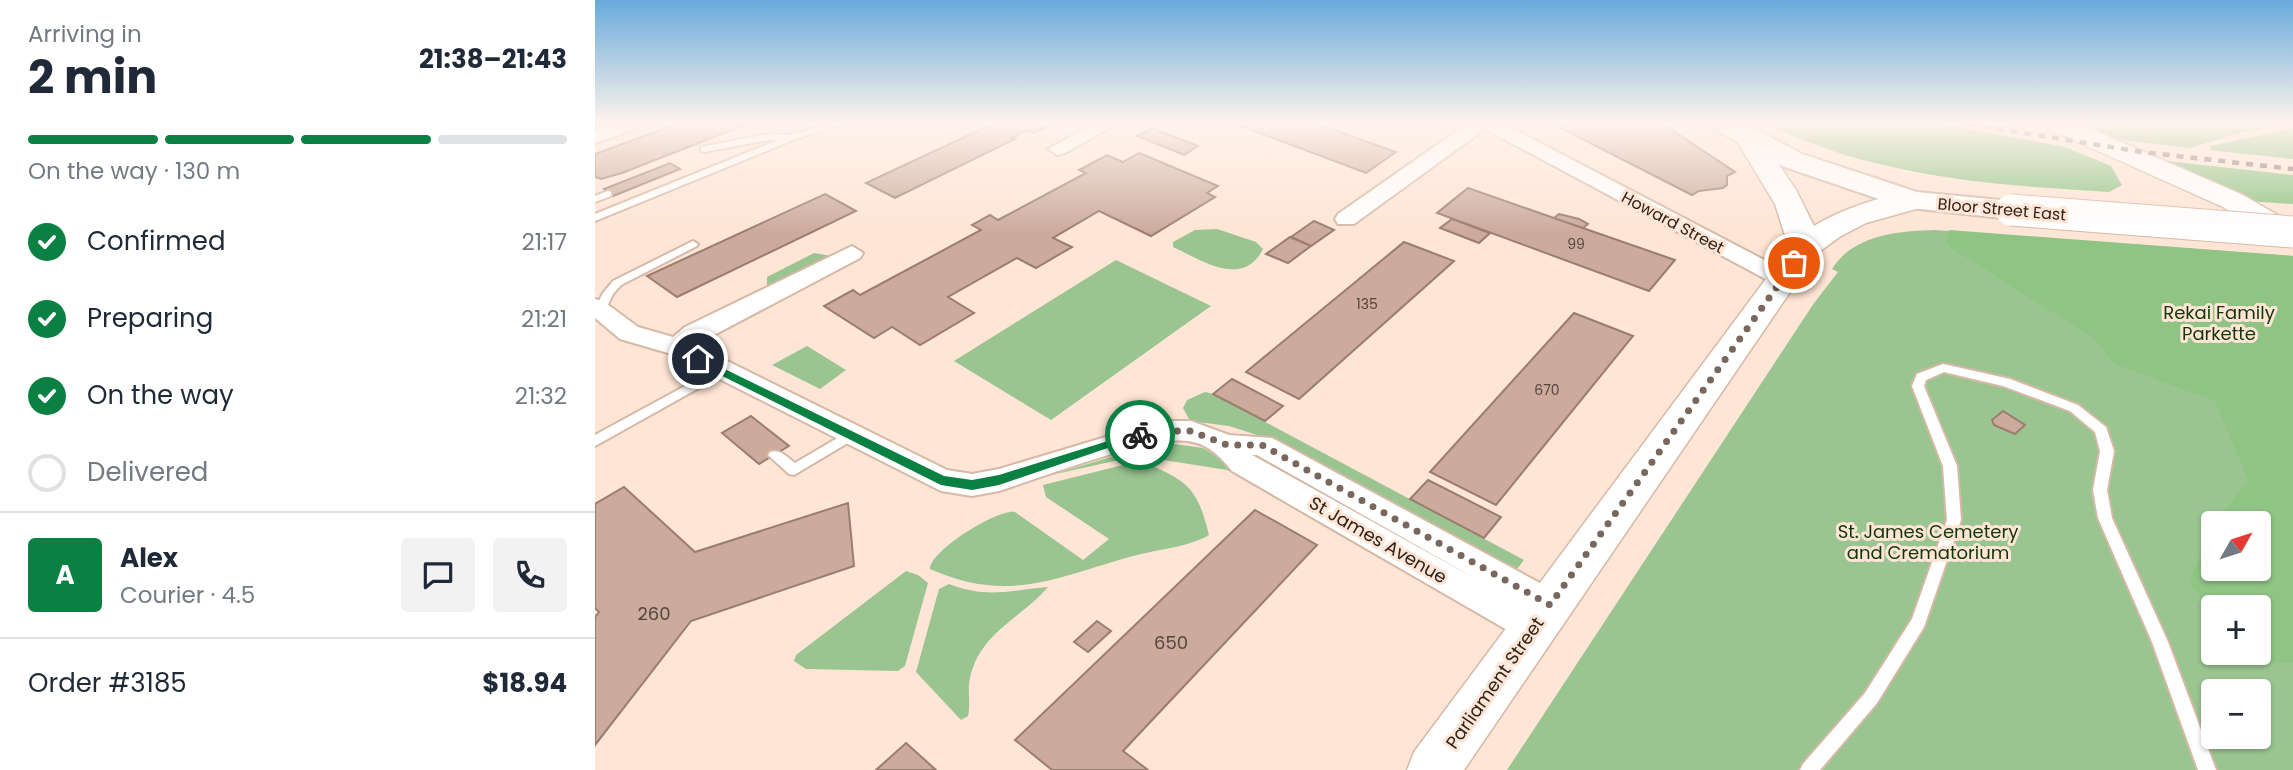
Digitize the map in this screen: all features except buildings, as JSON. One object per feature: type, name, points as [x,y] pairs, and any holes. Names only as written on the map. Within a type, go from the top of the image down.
[{"type":"main road","points":[[1760,160],[1787,194],[1801,228],[1794,263]]},
{"type":"main road","name":"Bloor Street East","points":[[1796,160],[1814,169],[1913,201],[2293,234]]},
{"type":"main road","points":[[2140,160],[2233,201],[2293,234]]},
{"type":"main road","name":"Parliament Street","points":[[1433,770],[1794,263],[1827,229],[1853,216],[1913,201]]},
{"type":"street","points":[[1346,219],[1429,160]]},
{"type":"street","name":"Howard Street","points":[[1569,160],[1794,263]]},
{"type":"street","points":[[677,347],[694,333],[852,253]]},
{"type":"street","name":"St James Avenue","points":[[597,310],[629,333],[677,347],[941,480],[972,485],[999,480],[1159,431],[1191,431],[1227,445],[1242,463],[1542,617]]},
{"type":"lane","points":[[595,218],[737,160]]},
{"type":"lane","points":[[595,199],[608,194]]},
{"type":"lane","points":[[597,310],[617,283],[693,244]]},
{"type":"lane","points":[[1809,770],[1871,698],[1919,622],[1954,520],[1950,466],[1918,386],[1921,377],[1943,368],[2006,382],[2054,398],[2091,419],[2101,430],[2107,452],[2100,490],[2105,518],[2160,642],[2207,770]]},
{"type":"lane","points":[[595,441],[720,371]]},
{"type":"lane","points":[[775,455],[794,470],[851,435]]},
{"type":"green space","points":[[1864,160],[2096,160],[2111,166],[2122,185],[2109,192],[2021,186],[1892,167]]},
{"type":"green space","points":[[2167,161],[2293,175],[2293,204],[2247,201]]},
{"type":"green space","points":[[1217,229],[1256,242],[1263,249],[1255,261],[1233,269],[1209,264],[1173,247],[1173,242],[1195,230]]},
{"type":"green space","name":"St. James Cemetery and Crematorium","points":[[1935,230],[2293,256],[2293,770],[1507,770],[1814,303],[1838,272],[1832,269],[1841,258],[1864,242],[1892,234]]},
{"type":"green space","name":"Rekai Family Parkette","points":[[1949,230],[2293,256],[2293,663],[2271,661],[2271,595],[2201,595],[2201,598],[2189,582],[2201,555],[2201,581],[2271,581],[2271,511],[2224,511],[2248,480],[2215,401],[2115,364],[2093,338],[1946,243]]},
{"type":"green space","points":[[814,253],[831,256],[767,286],[767,277]]},
{"type":"green space","points":[[1116,260],[1211,306],[1051,420],[954,361]]},
{"type":"green space","points":[[807,346],[846,370],[820,389],[772,365]]},
{"type":"green space","points":[[1205,392],[1524,560],[1514,573],[1257,435],[1229,426],[1190,421],[1183,408],[1187,400]]},
{"type":"green space","points":[[1161,442],[1203,448],[1381,553],[1379,558],[1227,470],[1151,458],[1128,458],[1051,475]]},
{"type":"green space","points":[[1145,463],[1172,476],[1189,489],[1201,507],[1209,535],[1183,545],[1058,578],[1010,586],[959,580],[930,569],[933,561],[952,542],[994,517],[1015,512],[1083,560],[1109,539],[1046,497],[1043,485],[1127,464]]},
{"type":"green space","points":[[906,571],[918,575],[928,583],[905,666],[898,671],[806,669],[794,661],[796,655]]},
{"type":"green space","points":[[949,584],[987,592],[1048,587],[992,637],[983,649],[970,678],[968,716],[961,720],[916,672],[939,589]]},
{"type":"railway","points":[[2212,160],[2293,169]]},
{"type":"way so far","points":[[1140,435],[1159,431],[1191,431],[1227,445],[1262,445],[1550,605],[1794,263]]},
{"type":"route","points":[[698,359],[941,480],[972,485],[999,480],[1140,435]]}]
